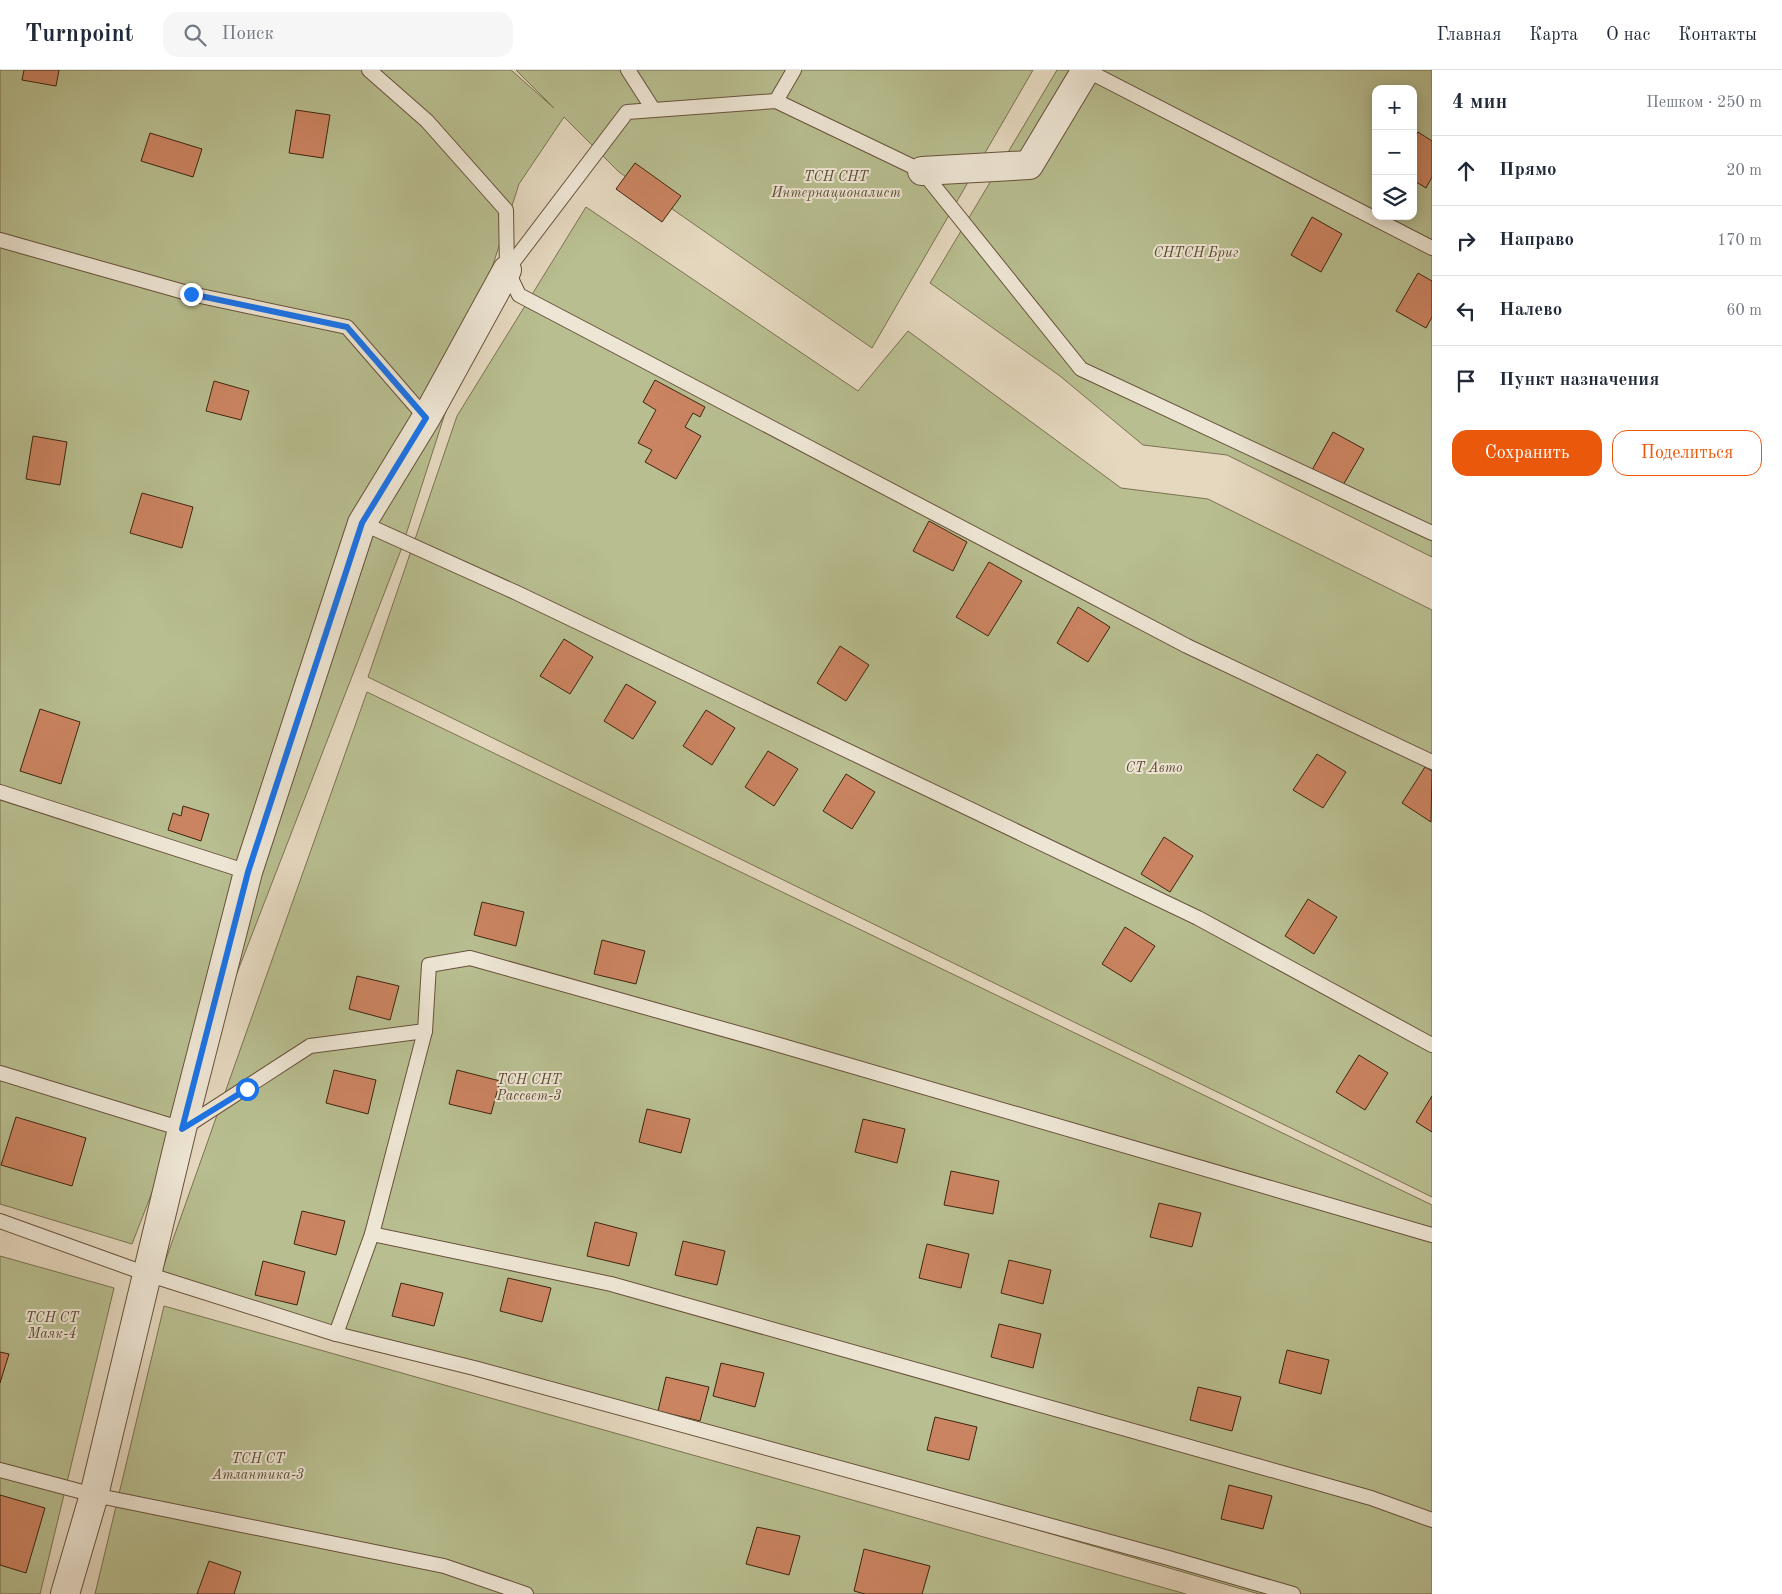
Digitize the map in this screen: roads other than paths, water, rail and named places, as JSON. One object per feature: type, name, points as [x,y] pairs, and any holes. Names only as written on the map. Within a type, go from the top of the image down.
[{"type":"street","points":[[922,171],[1029,165],[1086,70]]},
{"type":"street","points":[[65,1594],[94,1495],[182,1129],[248,872],[362,523],[426,418],[507,270]]},
{"type":"lane","points":[[369,70],[427,121],[506,210],[507,270],[519,295],[1187,646],[1432,762]]},
{"type":"lane","points":[[628,70],[653,109]]},
{"type":"lane","points":[[776,102],[794,70]]},
{"type":"lane","points":[[1086,70],[1432,248]]},
{"type":"lane","points":[[507,270],[626,112],[776,102],[922,171],[1081,369],[1432,533]]},
{"type":"lane","points":[[0,240],[191,294],[347,327],[426,418]]},
{"type":"lane","points":[[362,523],[526,597],[1189,914],[1432,1045]]},
{"type":"lane","points":[[0,792],[248,872]]},
{"type":"lane","points":[[336,1334],[372,1234],[425,1031],[428,965],[470,958],[769,1042],[1432,1235]]},
{"type":"lane","points":[[0,1073],[182,1129],[310,1046],[425,1031]]},
{"type":"lane","points":[[0,1221],[147,1274],[336,1334],[474,1368],[1155,1554],[1293,1594]]},
{"type":"lane","points":[[372,1234],[611,1284],[1371,1498],[1432,1520]]},
{"type":"lane","points":[[0,1470],[94,1495],[444,1566],[526,1594]]},
{"type":"park label","name":"ТСН СНТ Интернационалист","points":[[836,184]]},
{"type":"park label","name":"СНТСН Бриг","points":[[1196,252]]},
{"type":"park label","name":"СТ Авто","points":[[1154,767]]},
{"type":"park label","name":"ТСН СНТ Рассвет-3","points":[[529,1088]]},
{"type":"park label","name":"ТСН СТ Маяк-4","points":[[52,1326]]},
{"type":"park label","name":"ТСН СТ Атлантика-3","points":[[258,1466]]}]
